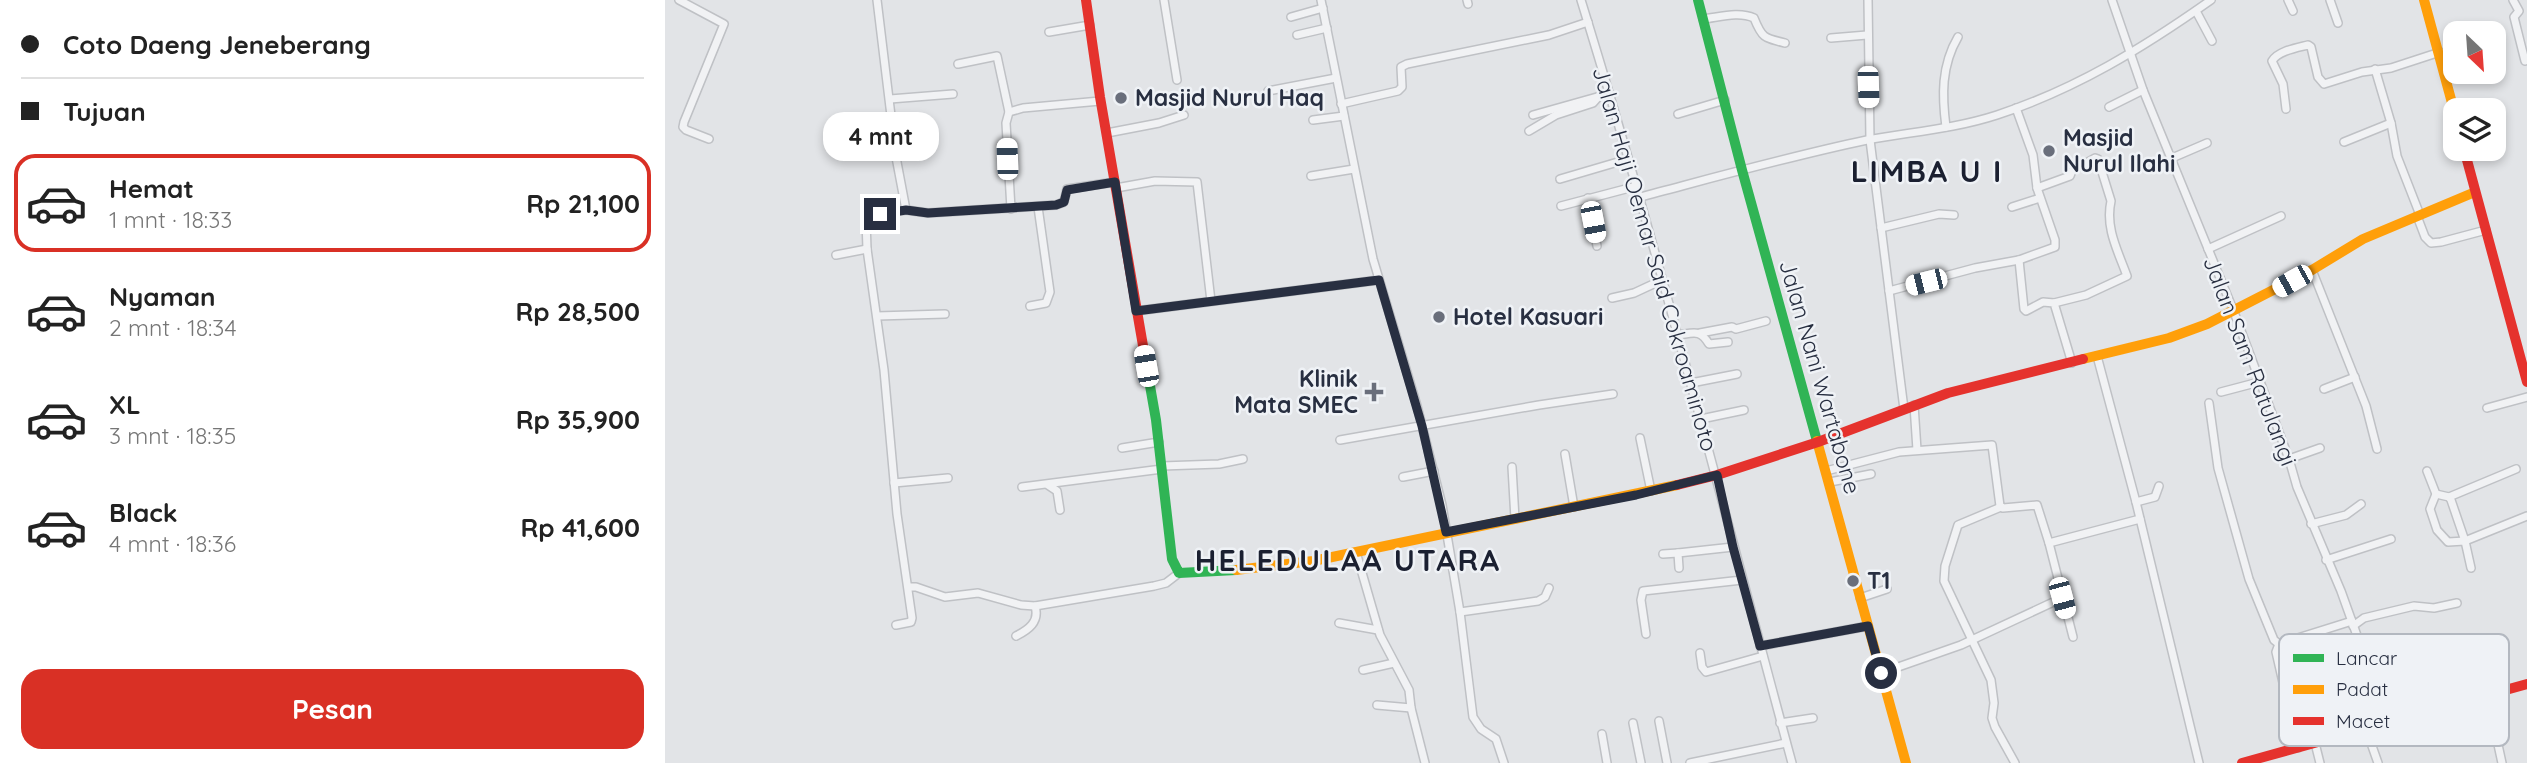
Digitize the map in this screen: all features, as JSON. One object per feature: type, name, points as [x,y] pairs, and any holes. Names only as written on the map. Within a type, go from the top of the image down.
[{"type":"street","points":[[679,0],[724,24],[683,127],[709,139]]},
{"type":"street","points":[[877,0],[896,157],[906,210]]},
{"type":"street","points":[[1086,0],[1159,442],[1172,559],[1179,573]]},
{"type":"street","points":[[1164,0],[1177,80]]},
{"type":"street","name":"Jalan Haji Oemar Said Cokroaminoto","points":[[1581,0],[1604,94],[1637,186],[1717,475],[1733,547],[1792,763]]},
{"type":"street","name":"Jalan Nani Wartabone","points":[[1698,0],[1742,170],[1906,763]]},
{"type":"street","points":[[1868,0],[1870,140],[1904,409]]},
{"type":"street","name":"Jalan Sam Ratulangi","points":[[2112,0],[2143,90],[2234,312],[2311,524],[2356,634]]},
{"type":"street","points":[[1640,197],[1870,140],[1980,120],[2016,108],[2074,84],[2130,54],[2211,0]]},
{"type":"street","points":[[2288,0],[2293,11]]},
{"type":"street","points":[[2330,0],[2338,23]]},
{"type":"street","points":[[2424,0],[2451,98]]},
{"type":"street","points":[[2513,0],[2519,11],[2514,17],[2525,61]]},
{"type":"street","points":[[1290,17],[1322,4],[1379,280],[1434,471],[1460,612],[1473,717],[1476,724],[1496,739],[1504,763]]},
{"type":"street","points":[[2196,11],[2212,41]]},
{"type":"street","points":[[1703,19],[1749,16],[1754,18],[1763,37],[1785,43]]},
{"type":"street","points":[[1341,104],[1398,91],[1402,87],[1401,67],[1407,64],[1549,35],[1588,22]]},
{"type":"street","points":[[1049,32],[1090,25]]},
{"type":"street","points":[[1297,35],[1327,28]]},
{"type":"street","points":[[1831,38],[1867,35]]},
{"type":"street","points":[[1946,127],[1942,91],[1947,64],[1958,37]]},
{"type":"street","points":[[2286,109],[2283,84],[2272,64],[2277,55],[2308,44],[2318,77],[2324,84],[2375,69],[2391,68],[2440,52]]},
{"type":"street","points":[[958,64],[997,56],[1009,112],[1006,123],[1011,209]]},
{"type":"street","points":[[2375,69],[2391,123],[2397,156],[2425,237],[2431,243],[2441,242],[2486,230]]},
{"type":"street","points":[[1268,91],[1336,78]]},
{"type":"street","points":[[2109,107],[2143,90]]},
{"type":"street","points":[[890,99],[953,94]]},
{"type":"street","points":[[1533,115],[1604,94]]},
{"type":"street","points":[[1528,131],[1543,125],[1556,115],[1593,103],[1604,94]]},
{"type":"street","points":[[1678,114],[1725,100]]},
{"type":"street","points":[[1009,112],[1023,108],[1101,101]]},
{"type":"street","points":[[1889,291],[1975,268],[2019,260],[2055,247],[2037,188],[2033,155],[2016,108]]},
{"type":"street","points":[[1107,134],[1184,115]]},
{"type":"street","points":[[1313,120],[1344,116]]},
{"type":"street","points":[[2344,142],[2391,123]]},
{"type":"street","points":[[2172,158],[2207,143]]},
{"type":"street","points":[[2019,260],[2026,311],[2043,302],[2054,303],[2086,295],[2127,276],[2112,240],[2109,208],[2111,201],[2098,159],[2095,158],[2072,171],[2065,179],[2037,188]]},
{"type":"street","points":[[1560,179],[1628,159]]},
{"type":"street","points":[[2467,161],[2527,382]]},
{"type":"street","points":[[1311,176],[1354,169]]},
{"type":"street","points":[[902,624],[912,618],[867,249],[865,223],[868,218],[906,210],[928,213],[1038,207],[1063,203],[1065,191],[1069,189],[1162,181],[1197,182],[1211,301]]},
{"type":"street","points":[[1561,206],[1637,186]]},
{"type":"street","points":[[909,587],[916,586],[945,597],[978,593],[1021,605],[1035,606],[1154,586],[1166,583],[1179,573],[1281,566],[1356,552],[1717,475],[1818,442],[1948,393],[2169,338],[2234,312],[2363,239],[2475,192]]},
{"type":"street","points":[[1588,198],[1597,246]]},
{"type":"street","points":[[2012,207],[2040,198]]},
{"type":"street","points":[[1030,306],[1046,303],[1050,292],[1038,207]]},
{"type":"street","points":[[1881,228],[1939,214],[1954,215]]},
{"type":"street","points":[[2208,249],[2281,216]]},
{"type":"street","points":[[836,255],[867,249]]},
{"type":"street","points":[[2312,270],[2370,415],[2377,449]]},
{"type":"street","points":[[1612,298],[1634,293],[1662,279]]},
{"type":"street","points":[[1136,311],[1379,280]]},
{"type":"street","points":[[2054,303],[2072,363]]},
{"type":"street","points":[[877,316],[945,314]]},
{"type":"street","points":[[1678,335],[1732,327],[1736,329],[1766,321]]},
{"type":"street","points":[[1700,333],[1705,335],[1708,343],[1728,342]]},
{"type":"street","points":[[2097,356],[2136,502],[2199,763]]},
{"type":"street","points":[[1691,383],[1737,374]]},
{"type":"street","points":[[2324,389],[2355,377]]},
{"type":"street","points":[[2221,392],[2259,382]]},
{"type":"street","points":[[1340,440],[1613,394]]},
{"type":"street","points":[[2487,408],[2527,397]]},
{"type":"street","points":[[2209,403],[2216,459],[2241,550],[2274,640],[2279,644],[2276,652],[2279,665]]},
{"type":"street","points":[[1915,405],[1917,450]]},
{"type":"street","points":[[1700,419],[1744,410]]},
{"type":"street","points":[[1640,438],[1651,491]]},
{"type":"street","points":[[1122,448],[1159,442]]},
{"type":"street","points":[[1826,471],[1866,459],[1917,450],[1992,445],[2001,507]]},
{"type":"street","points":[[2289,459],[2320,448]]},
{"type":"street","points":[[1565,454],[1574,507]]},
{"type":"street","points":[[1022,487],[1243,458]]},
{"type":"street","points":[[1513,467],[1515,519]]},
{"type":"street","points":[[2436,494],[2449,497],[2516,470]]},
{"type":"street","points":[[1403,477],[1434,471]]},
{"type":"street","points":[[2427,471],[2436,494],[2430,509],[2437,530],[2448,542],[2465,541],[2527,516]]},
{"type":"street","points":[[1830,482],[1871,474]]},
{"type":"street","points":[[894,483],[948,478]]},
{"type":"street","points":[[1048,485],[1057,491],[1060,510]]},
{"type":"street","points":[[2136,502],[2155,497],[2159,486]]},
{"type":"street","points":[[2449,497],[2465,541],[2471,568]]},
{"type":"street","points":[[2311,524],[2346,514],[2361,504]]},
{"type":"street","points":[[2015,763],[1994,727],[1991,680],[1944,581],[1945,566],[1958,525],[2001,507],[2038,505],[2073,637]]},
{"type":"street","points":[[2049,543],[2140,519]]},
{"type":"street","points":[[2326,560],[2391,539]]},
{"type":"street","points":[[1663,554],[1733,547]]},
{"type":"street","points":[[1356,552],[1378,629],[1409,690],[1425,763]]},
{"type":"street","points":[[1678,552],[1679,568]]},
{"type":"street","points":[[1646,634],[1641,600],[1643,591],[1742,580]]},
{"type":"street","points":[[1460,612],[1538,601],[1545,597],[1549,588]]},
{"type":"street","points":[[1860,598],[1887,589]]},
{"type":"street","points":[[1881,673],[1937,655],[2062,598]]},
{"type":"street","points":[[2316,634],[2364,618],[2414,606],[2434,608],[2456,604]]},
{"type":"street","points":[[1016,636],[1032,625],[1037,615],[1035,606]]},
{"type":"street","points":[[1339,623],[1378,629]]},
{"type":"street","points":[[1760,646],[1868,626]]},
{"type":"street","points":[[1700,653],[1703,669],[1708,673],[1763,656]]},
{"type":"street","points":[[1363,670],[1394,663]]},
{"type":"street","points":[[2509,688],[2527,684]]},
{"type":"street","points":[[1377,705],[1411,708]]},
{"type":"street","points":[[1780,723],[1813,718]]},
{"type":"street","points":[[1659,720],[1667,763]]},
{"type":"street","points":[[1633,723],[1641,763]]},
{"type":"street","points":[[1602,734],[1607,763]]},
{"type":"street","points":[[1690,763],[1706,762],[1786,743]]},
{"type":"street","points":[[2242,763],[2305,746]]},
{"type":"street","points":[[2316,746],[2320,763]]},
{"type":"street","points":[[2372,746],[2378,763]]},
{"type":"traffic: fast","points":[[1698,0],[1817,441]]},
{"type":"traffic: fast","points":[[1146,363],[1156,420],[1172,559],[1179,573],[1236,570]]},
{"type":"traffic: slow","points":[[2424,0],[2451,98]]},
{"type":"traffic: slow","points":[[2083,359],[2169,338],[2207,324],[2312,270],[2363,239],[2475,192]]},
{"type":"traffic: slow","points":[[1817,441],[1906,763]]},
{"type":"traffic: slow","points":[[1236,570],[1313,561],[1677,485]]},
{"type":"traffic: jam","points":[[1086,0],[1146,363]]},
{"type":"traffic: jam","points":[[2467,161],[2527,382]]},
{"type":"traffic: jam","points":[[1677,485],[1717,475],[1818,442],[1948,393],[2083,359]]},
{"type":"traffic: jam","points":[[2509,689],[2527,684]]},
{"type":"traffic: jam","points":[[2242,763],[2303,746]]},
{"type":"place","name":"Masjid Nurul Haq","points":[[1121,98]]},
{"type":"place","name":"Masjid Nurul Ilahi","points":[[2049,151]]},
{"type":"place","name":"Hotel Kasuari","points":[[1439,317]]},
{"type":"place","name":"Klinik Mata SMEC","points":[[1374,392]]},
{"type":"place","name":"T1","points":[[1853,581]]},
{"type":"district","name":"LIMBA U I","points":[[1927,172]]},
{"type":"district","name":"HELEDULAA UTARA","points":[[1348,561]]},
{"type":"route","points":[[880,214],[906,210],[928,213],[1056,205],[1064,202],[1065,191],[1071,188],[1115,182],[1136,311],[1379,280],[1434,471],[1446,532],[1636,495],[1717,475],[1760,646],[1868,626],[1881,673]]}]
